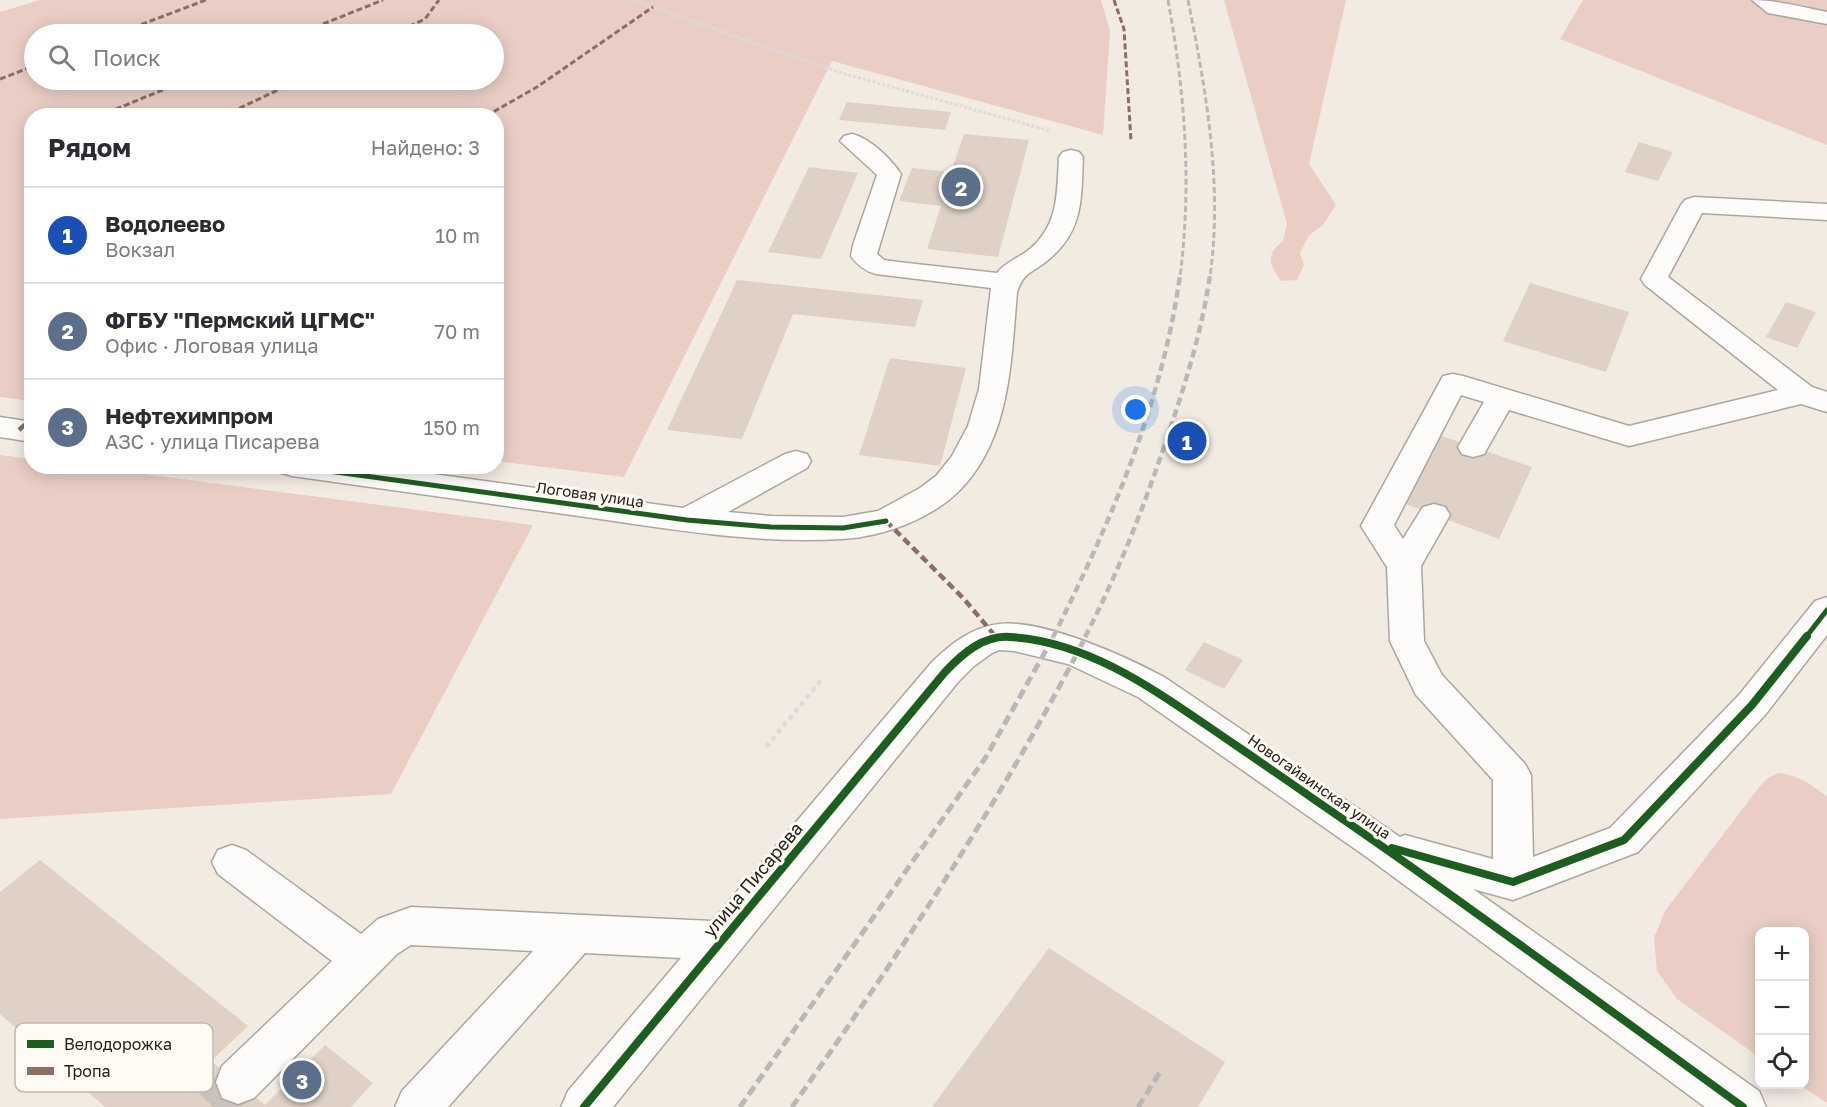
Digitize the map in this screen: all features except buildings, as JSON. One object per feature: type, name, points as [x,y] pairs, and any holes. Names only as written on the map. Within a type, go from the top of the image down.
[{"type":"street","points":[[1762,0],[1769,6],[1827,18]]},
{"type":"street","points":[[852,141],[889,174],[887,186],[865,244],[864,256],[876,266],[1006,282],[1009,275],[1040,254],[1057,235],[1068,211],[1071,157]]},
{"type":"street","points":[[1814,398],[1654,279],[1694,205],[1827,212]]},
{"type":"street","name":"Логовая улица","points":[[351,474],[687,520],[771,527],[832,528],[886,520],[931,496],[947,484],[966,461],[983,426],[994,389],[1002,300],[1006,282]]},
{"type":"street","points":[[1513,882],[1512,775],[1429,685],[1407,641],[1404,566],[1377,525],[1453,383],[1629,436],[1814,398]]},
{"type":"street","points":[[1473,447],[1501,398]]},
{"type":"street","points":[[0,427],[24,431]]},
{"type":"street","points":[[687,520],[796,461]]},
{"type":"street","points":[[1404,566],[1434,515]]},
{"type":"street","points":[[1382,846],[1513,882],[1624,840],[1752,705],[1827,610]]},
{"type":"street","name":"Новогайвинская улица","points":[[945,672],[970,649],[996,637],[1014,637],[1078,651],[1113,666],[1151,687],[1382,846],[1743,1107]]},
{"type":"street","name":"улица Писарева","points":[[584,1107],[945,672]]},
{"type":"street","points":[[232,862],[363,960]]},
{"type":"street","points":[[238,1082],[393,932],[411,926],[722,941]]},
{"type":"street","points":[[418,1107],[577,933]]},
{"type":"path","points":[[631,0],[845,74],[1048,129],[1070,144],[1071,157]]},
{"type":"path","points":[[766,747],[823,678]]},
{"type":"shaded area","points":[[40,0],[1101,0],[1110,31],[1103,135],[832,61],[624,477],[504,462],[504,108],[24,108],[24,400],[0,397],[0,12]]},
{"type":"shaded area","points":[[1224,0],[1346,0],[1309,164],[1336,205],[1323,225],[1309,235],[1300,253],[1304,265],[1297,280],[1281,281],[1272,265],[1271,255],[1283,241],[1287,224]]},
{"type":"shaded area","points":[[1583,0],[1827,0],[1827,145],[1560,39]]},
{"type":"shaded area","points":[[0,455],[24,458],[24,474],[143,474],[533,525],[391,794],[0,819]]},
{"type":"shaded area","points":[[1779,773],[1793,776],[1805,781],[1827,797],[1827,1103],[1806,1089],[1809,1089],[1809,927],[1755,927],[1755,1054],[1677,999],[1657,971],[1654,938],[1665,911],[1768,778]]},
{"type":"tunnel","points":[[213,1107],[238,1082]]},
{"type":"railway","points":[[1168,0],[1179,69],[1185,138],[1186,207],[1180,277]]},
{"type":"railway","points":[[1188,0],[1211,138],[1215,208],[1210,277]]},
{"type":"railway","points":[[1053,637],[1114,506],[1132,461],[1161,369],[1180,275]]},
{"type":"railway","points":[[1085,637],[1119,564],[1158,464],[1192,358],[1210,275]]},
{"type":"railway","points":[[740,1107],[986,757],[1054,636]]},
{"type":"railway","points":[[792,1107],[871,993],[984,817],[1020,758],[1086,636]]},
{"type":"railway","points":[[1138,1107],[1162,1069]]},
{"type":"marked path","points":[[142,24],[206,0]]},
{"type":"marked path","points":[[323,24],[383,0]]},
{"type":"marked path","points":[[414,24],[425,19],[439,0]]},
{"type":"marked path","points":[[1114,0],[1124,29],[1131,141]]},
{"type":"marked path","points":[[500,108],[537,87],[653,7]]},
{"type":"marked path","points":[[0,79],[24,70]]},
{"type":"marked path","points":[[119,108],[163,90]]},
{"type":"marked path","points":[[240,108],[278,90]]},
{"type":"marked path","points":[[19,430],[24,425]]},
{"type":"marked path","points":[[886,521],[964,599],[996,637]]},
{"type":"cycle path","points":[[351,474],[687,520],[771,527],[843,528],[886,521]]},
{"type":"cycle path","points":[[1392,848],[1513,882],[1624,840],[1752,705],[1827,610]]},
{"type":"cycle path","points":[[584,1107],[945,672],[973,647],[994,638],[1004,637],[1030,640],[1081,654],[1151,687],[1382,846],[1743,1107]]},
{"type":"place","name":"ФГБУ \"Пермский ЦГМС\"","points":[[961,187]]},
{"type":"place","name":"Водолеево","points":[[1187,441]]},
{"type":"place","name":"Нефтехимпром","points":[[302,1080]]}]
